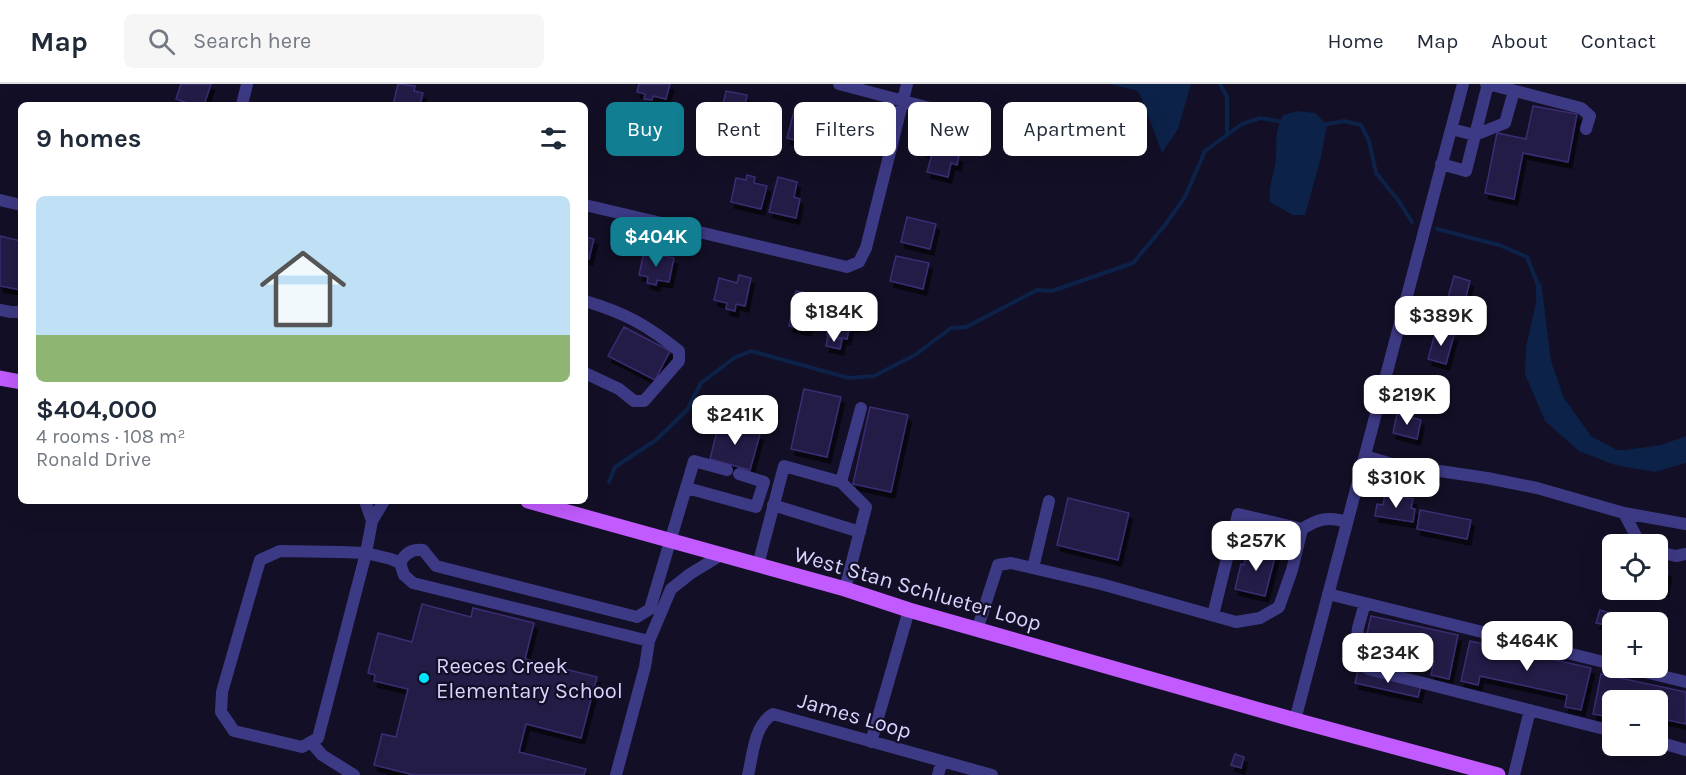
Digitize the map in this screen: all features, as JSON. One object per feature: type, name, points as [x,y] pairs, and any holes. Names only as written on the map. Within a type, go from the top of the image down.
[{"type":"main road","points":[[0,378],[18,381]]},
{"type":"main road","name":"West Stan Schlueter Loop","points":[[539,504],[845,589],[977,630],[1295,720],[1498,775]]},
{"type":"street","points":[[243,102],[247,84]]},
{"type":"street","points":[[839,84],[910,102]]},
{"type":"street","points":[[588,207],[848,267],[859,262],[866,248],[907,84]]},
{"type":"street","points":[[1295,720],[1463,84]]},
{"type":"street","points":[[1442,165],[1466,171],[1487,84],[1581,108],[1590,116],[1586,129]]},
{"type":"street","points":[[1451,129],[1475,135],[1504,123],[1514,91]]},
{"type":"street","points":[[0,200],[18,204]]},
{"type":"street","points":[[588,302],[619,311],[656,332],[679,351],[679,361],[644,401],[634,401],[619,389],[588,374]]},
{"type":"street","points":[[0,310],[18,312]]},
{"type":"street","points":[[841,482],[861,408]]},
{"type":"street","points":[[1365,456],[1392,464],[1537,488],[1624,513],[1686,524]]},
{"type":"street","points":[[649,641],[413,583],[404,575],[400,563],[409,552],[423,550],[436,566],[637,617],[650,609],[694,461],[764,482],[756,507],[687,488]]},
{"type":"street","points":[[758,565],[784,466],[841,482],[866,507],[845,589]]},
{"type":"street","points":[[1033,568],[1049,501]]},
{"type":"street","points":[[366,504],[372,521]]},
{"type":"street","points":[[382,504],[372,521],[366,553],[318,738],[302,747],[234,731],[221,712],[222,692],[260,560],[280,551],[366,553],[400,563]]},
{"type":"street","points":[[774,505],[860,532]]},
{"type":"street","points":[[1624,513],[1635,534]]},
{"type":"street","points":[[1213,615],[1238,514],[1302,529],[1317,520],[1337,518],[1347,522]]},
{"type":"street","points":[[977,630],[998,565],[1011,563],[1101,584],[1236,622],[1260,618],[1279,607],[1292,570],[1302,529]]},
{"type":"street","points":[[1668,554],[1676,556],[1686,554]]},
{"type":"street","points":[[616,775],[645,667],[649,641],[671,589],[721,555]]},
{"type":"street","points":[[1328,594],[1602,662]]},
{"type":"street","points":[[1365,603],[1358,628],[1356,649],[1368,669],[1602,728]]},
{"type":"street","points":[[871,742],[909,610]]},
{"type":"street","points":[[1668,678],[1686,682]]},
{"type":"street","points":[[1514,775],[1530,710]]},
{"type":"street","name":"James Loop","points":[[748,775],[760,726],[773,714],[992,775]]},
{"type":"street","points":[[311,742],[322,755],[354,775]]},
{"type":"street","points":[[1668,745],[1686,750]]},
{"type":"street","points":[[938,775],[942,760]]},
{"type":"water","points":[[1108,84],[1191,84],[1178,129],[1162,153],[1147,113],[1147,102],[1143,102],[1140,94],[1135,90]]},
{"type":"water","points":[[1297,111],[1315,113],[1327,125],[1305,215],[1293,215],[1270,202],[1278,127],[1283,115]]},
{"type":"water","points":[[1541,280],[1551,361],[1564,398],[1591,436],[1617,450],[1625,450],[1661,445],[1686,436],[1686,463],[1655,472],[1615,465],[1579,451],[1545,421],[1525,374],[1526,347]]},
{"type":"building","points":[[181,84],[211,84],[205,102],[184,102],[176,99]]},
{"type":"building","points":[[398,84],[415,86],[414,91],[423,93],[421,102],[394,102]]},
{"type":"building","points":[[639,84],[670,84],[666,99],[653,96],[652,100],[644,99],[645,94],[637,92]]},
{"type":"building","points":[[726,91],[747,95],[746,102],[724,102]]},
{"type":"building","points":[[1533,106],[1577,114],[1568,162],[1523,153],[1514,199],[1485,193],[1497,133],[1526,139]]},
{"type":"building","points":[[794,112],[794,140],[787,138]]},
{"type":"building","points":[[931,156],[959,156],[957,165],[951,163],[948,177],[927,172]]},
{"type":"building","points":[[747,175],[755,177],[754,183],[767,186],[761,209],[731,202],[736,178],[746,180]]},
{"type":"building","points":[[778,177],[797,182],[794,197],[800,199],[796,218],[769,212]]},
{"type":"building","points":[[907,217],[936,224],[930,249],[901,242]]},
{"type":"building","points":[[0,236],[18,240],[18,289],[0,286]]},
{"type":"building","points":[[588,238],[594,239],[588,259]]},
{"type":"building","points":[[644,252],[674,258],[669,282],[657,280],[656,285],[647,283],[648,277],[639,275]]},
{"type":"building","points":[[896,256],[929,263],[923,289],[890,281]]},
{"type":"building","points":[[739,275],[751,278],[745,306],[736,304],[735,311],[726,309],[727,303],[714,300],[719,278],[737,283]]},
{"type":"building","points":[[1454,276],[1470,281],[1462,312],[1445,308]]},
{"type":"building","points":[[796,291],[823,296],[818,317],[811,315],[808,330],[789,326]]},
{"type":"building","points":[[835,301],[861,306],[857,326],[850,325],[847,339],[827,335]]},
{"type":"building","points":[[624,327],[670,351],[655,380],[608,356]]},
{"type":"building","points":[[1436,330],[1454,335],[1446,364],[1428,359]]},
{"type":"building","points":[[828,336],[842,340],[840,349],[826,346]]},
{"type":"building","points":[[804,389],[841,397],[827,457],[791,449]]},
{"type":"building","points":[[870,407],[908,415],[891,492],[853,484]]},
{"type":"building","points":[[1397,414],[1421,420],[1417,439],[1393,433]]},
{"type":"building","points":[[719,423],[760,434],[750,470],[710,459]]},
{"type":"building","points":[[1385,495],[1413,499],[1411,508],[1415,509],[1413,522],[1375,516],[1377,504],[1383,505]]},
{"type":"building","points":[[1068,498],[1129,513],[1118,560],[1057,545]]},
{"type":"building","points":[[1420,510],[1471,520],[1467,539],[1417,529]]},
{"type":"building","points":[[1248,547],[1276,553],[1265,596],[1235,589]]},
{"type":"building","points":[[422,604],[471,617],[473,608],[534,623],[525,659],[597,677],[581,738],[526,724],[519,752],[586,769],[584,775],[414,775],[374,765],[382,734],[396,737],[408,689],[374,681],[375,675],[368,673],[378,633],[412,642]]},
{"type":"building","points":[[1600,610],[1606,612],[1602,612],[1602,624],[1596,623]]},
{"type":"building","points":[[1371,616],[1458,635],[1449,679],[1431,675],[1434,661],[1364,647]]},
{"type":"building","points":[[1470,641],[1591,668],[1581,710],[1565,707],[1567,695],[1480,676],[1478,685],[1461,681]]},
{"type":"building","points":[[1358,670],[1421,685],[1418,697],[1355,683]]},
{"type":"building","points":[[1601,674],[1602,678],[1620,678],[1686,692],[1686,724],[1668,720],[1668,690],[1602,690],[1602,716],[1593,714]]},
{"type":"building","points":[[1235,754],[1244,757],[1241,768],[1231,765]]},
{"type":"waterway","points":[[1220,84],[1227,97],[1227,135]]},
{"type":"waterway","points":[[609,482],[615,467],[656,440],[687,410],[701,383],[734,358],[751,351],[849,378],[874,376],[915,355],[951,328],[966,327],[1037,290],[1052,291],[1133,263],[1185,197],[1205,151],[1242,124],[1260,118],[1284,122]]},
{"type":"waterway","points":[[1322,125],[1344,121],[1361,125],[1369,141],[1376,173],[1412,222]]},
{"type":"waterway","points":[[1437,229],[1499,245],[1527,257],[1538,285],[1538,298]]},
{"type":"place","name":"Reeces Creek Elementary School","points":[[424,678]]}]
